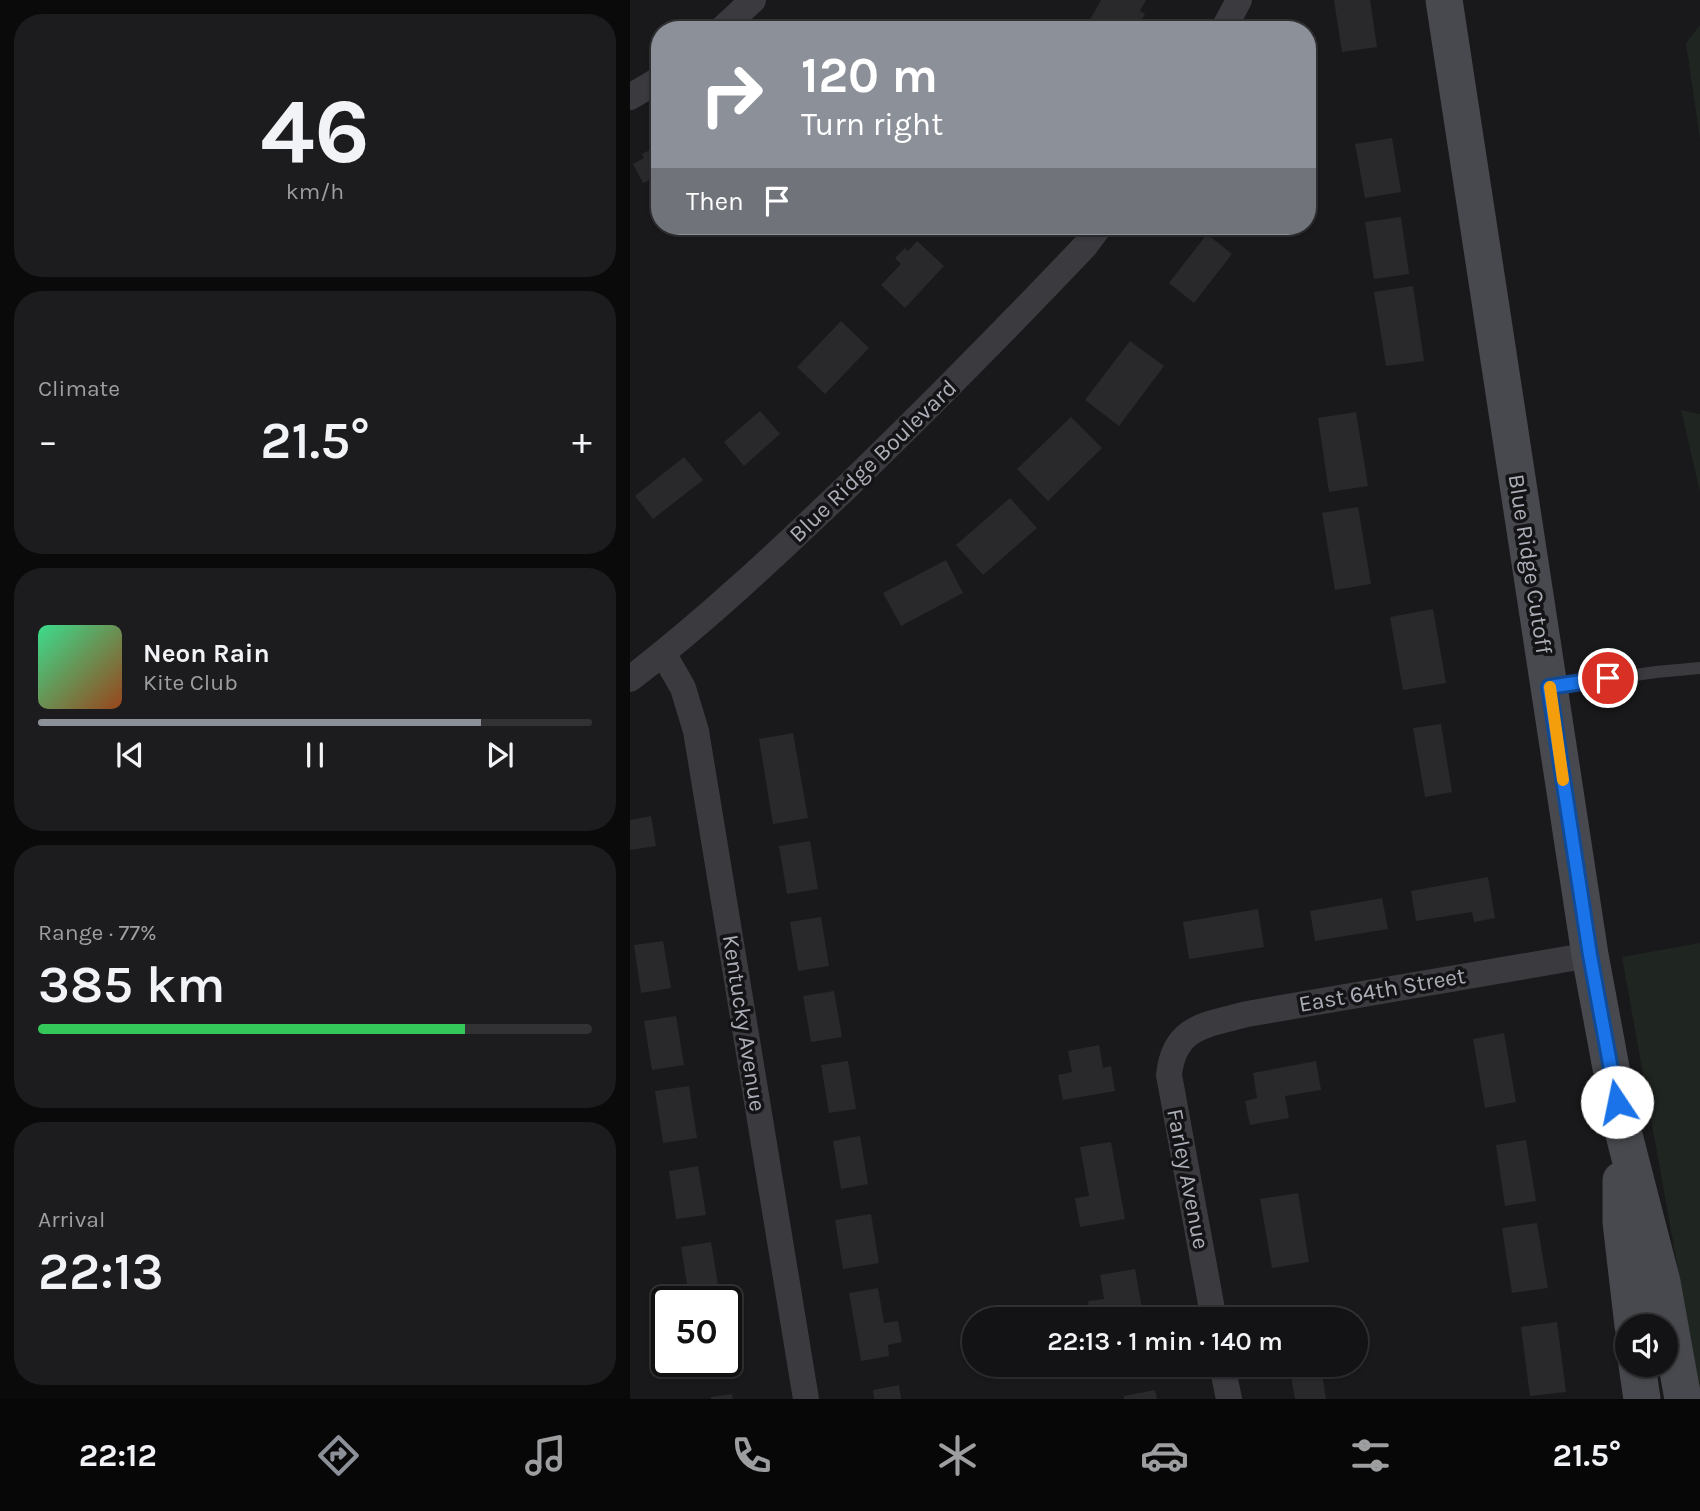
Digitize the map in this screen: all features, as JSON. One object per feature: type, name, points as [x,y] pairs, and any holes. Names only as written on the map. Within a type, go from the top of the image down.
[{"type":"main road","name":"Blue Ridge Cutoff","points":[[1444,0],[1590,955],[1622,1127],[1662,1282],[1683,1399]]},
{"type":"main road","name":"Blue Ridge Cutoff","points":[[1622,1127],[1621,1222],[1632,1314]]},
{"type":"main road","points":[[1639,1377],[1642,1399]]},
{"type":"street","points":[[731,21],[753,0]]},
{"type":"street","points":[[1228,21],[1239,0]]},
{"type":"street","points":[[630,97],[651,84]]},
{"type":"street","name":"Blue Ridge Boulevard","points":[[630,679],[776,555],[968,369],[1093,235]]},
{"type":"street","name":"Kentucky Avenue","points":[[663,653],[683,688],[696,731],[806,1399]]},
{"type":"street","name":"East 64th Street","points":[[1179,1041],[1196,1028],[1247,1014],[1590,955]]},
{"type":"street","name":"Farley Avenue","points":[[1179,1041],[1171,1056],[1168,1075],[1212,1307]]},
{"type":"street","points":[[1224,1377],[1228,1399]]},
{"type":"lane","points":[[1549,687],[1700,668]]},
{"type":"shaded area","points":[[1700,25],[1700,140],[1686,43]]},
{"type":"shaded area","points":[[1681,410],[1700,414],[1700,492]]},
{"type":"shaded area","points":[[1700,943],[1700,1393],[1622,957]]},
{"type":"building","points":[[1101,0],[1146,0],[1140,11],[1145,14],[1141,21],[1089,21]]},
{"type":"building","points":[[1334,0],[1370,0],[1377,47],[1342,52]]},
{"type":"building","points":[[1392,138],[1401,192],[1365,198],[1355,144]]},
{"type":"building","points":[[651,150],[651,179],[643,183],[633,164],[644,158],[642,154]]},
{"type":"building","points":[[1401,217],[1409,274],[1374,279],[1365,222]]},
{"type":"building","points":[[1206,235],[1232,254],[1194,303],[1169,283]]},
{"type":"building","points":[[917,241],[944,266],[905,308],[881,285],[901,264],[895,258],[905,248],[908,251]]},
{"type":"building","points":[[1413,286],[1424,361],[1386,366],[1374,292]]},
{"type":"building","points":[[841,321],[869,348],[825,394],[797,367]]},
{"type":"building","points":[[1130,341],[1164,366],[1119,426],[1085,400]]},
{"type":"building","points":[[760,411],[780,434],[744,466],[724,442]]},
{"type":"building","points":[[1356,412],[1368,486],[1329,492],[1318,418]]},
{"type":"building","points":[[1071,417],[1102,448],[1048,501],[1017,469]]},
{"type":"building","points":[[684,457],[703,480],[653,519],[635,496]]},
{"type":"building","points":[[1010,498],[1037,528],[983,575],[956,545]]},
{"type":"building","points":[[1358,507],[1371,584],[1335,590],[1322,513]]},
{"type":"building","points":[[946,560],[963,593],[901,626],[883,593]]},
{"type":"building","points":[[1433,609],[1446,683],[1403,690],[1390,617]]},
{"type":"building","points":[[1441,724],[1452,792],[1425,797],[1413,728]]},
{"type":"building","points":[[793,733],[808,818],[773,824],[759,739]]},
{"type":"building","points":[[651,816],[656,846],[630,850],[630,820]]},
{"type":"building","points":[[810,841],[818,889],[787,894],[779,846]]},
{"type":"building","points":[[1488,877],[1495,918],[1474,922],[1472,912],[1416,921],[1411,891]]},
{"type":"building","points":[[1382,898],[1388,929],[1315,941],[1310,911]]},
{"type":"building","points":[[1258,909],[1264,947],[1189,959],[1183,922]]},
{"type":"building","points":[[821,917],[829,966],[798,971],[790,922]]},
{"type":"building","points":[[663,941],[671,988],[641,993],[634,945]]},
{"type":"building","points":[[834,991],[842,1037],[811,1042],[803,996]]},
{"type":"building","points":[[676,1016],[684,1065],[652,1070],[644,1021]]},
{"type":"building","points":[[1504,1033],[1516,1102],[1485,1108],[1473,1039]]},
{"type":"building","points":[[1099,1045],[1103,1068],[1111,1066],[1115,1091],[1063,1100],[1058,1075],[1072,1072],[1068,1051]]},
{"type":"building","points":[[848,1061],[856,1109],[829,1113],[821,1065]]},
{"type":"building","points":[[1316,1061],[1321,1090],[1285,1096],[1289,1118],[1250,1125],[1245,1101],[1257,1098],[1253,1073]]},
{"type":"building","points":[[689,1086],[697,1138],[663,1143],[655,1091]]},
{"type":"building","points":[[860,1136],[868,1184],[841,1189],[833,1141]]},
{"type":"building","points":[[1526,1140],[1536,1201],[1505,1206],[1496,1145]]},
{"type":"building","points":[[1111,1142],[1125,1219],[1080,1227],[1075,1198],[1089,1196],[1080,1147]]},
{"type":"building","points":[[698,1166],[706,1215],[676,1219],[669,1171]]},
{"type":"building","points":[[1298,1193],[1309,1262],[1272,1268],[1260,1199]]},
{"type":"building","points":[[871,1214],[879,1263],[843,1269],[835,1220]]},
{"type":"building","points":[[1537,1223],[1548,1288],[1512,1293],[1502,1228]]},
{"type":"building","points":[[711,1242],[718,1286],[687,1286],[681,1247]]},
{"type":"building","points":[[1135,1269],[1142,1307],[1089,1307],[1088,1301],[1104,1299],[1100,1275]]},
{"type":"building","points":[[878,1288],[884,1323],[898,1321],[902,1342],[888,1345],[889,1356],[861,1361],[849,1293]]},
{"type":"building","points":[[1557,1322],[1566,1392],[1530,1396],[1521,1327]]},
{"type":"building","points":[[1291,1377],[1323,1377],[1326,1399],[1295,1399]]},
{"type":"building","points":[[899,1385],[901,1399],[874,1399],[873,1390]]},
{"type":"building","points":[[1155,1390],[1157,1399],[1124,1399],[1124,1396]]},
{"type":"building","points":[[732,1394],[733,1399],[711,1399],[711,1397]]},
{"type":"slow traffic","points":[[1550,687],[1563,780]]},
{"type":"route","points":[[1608,678],[1549,687],[1590,955],[1617,1102]]}]
